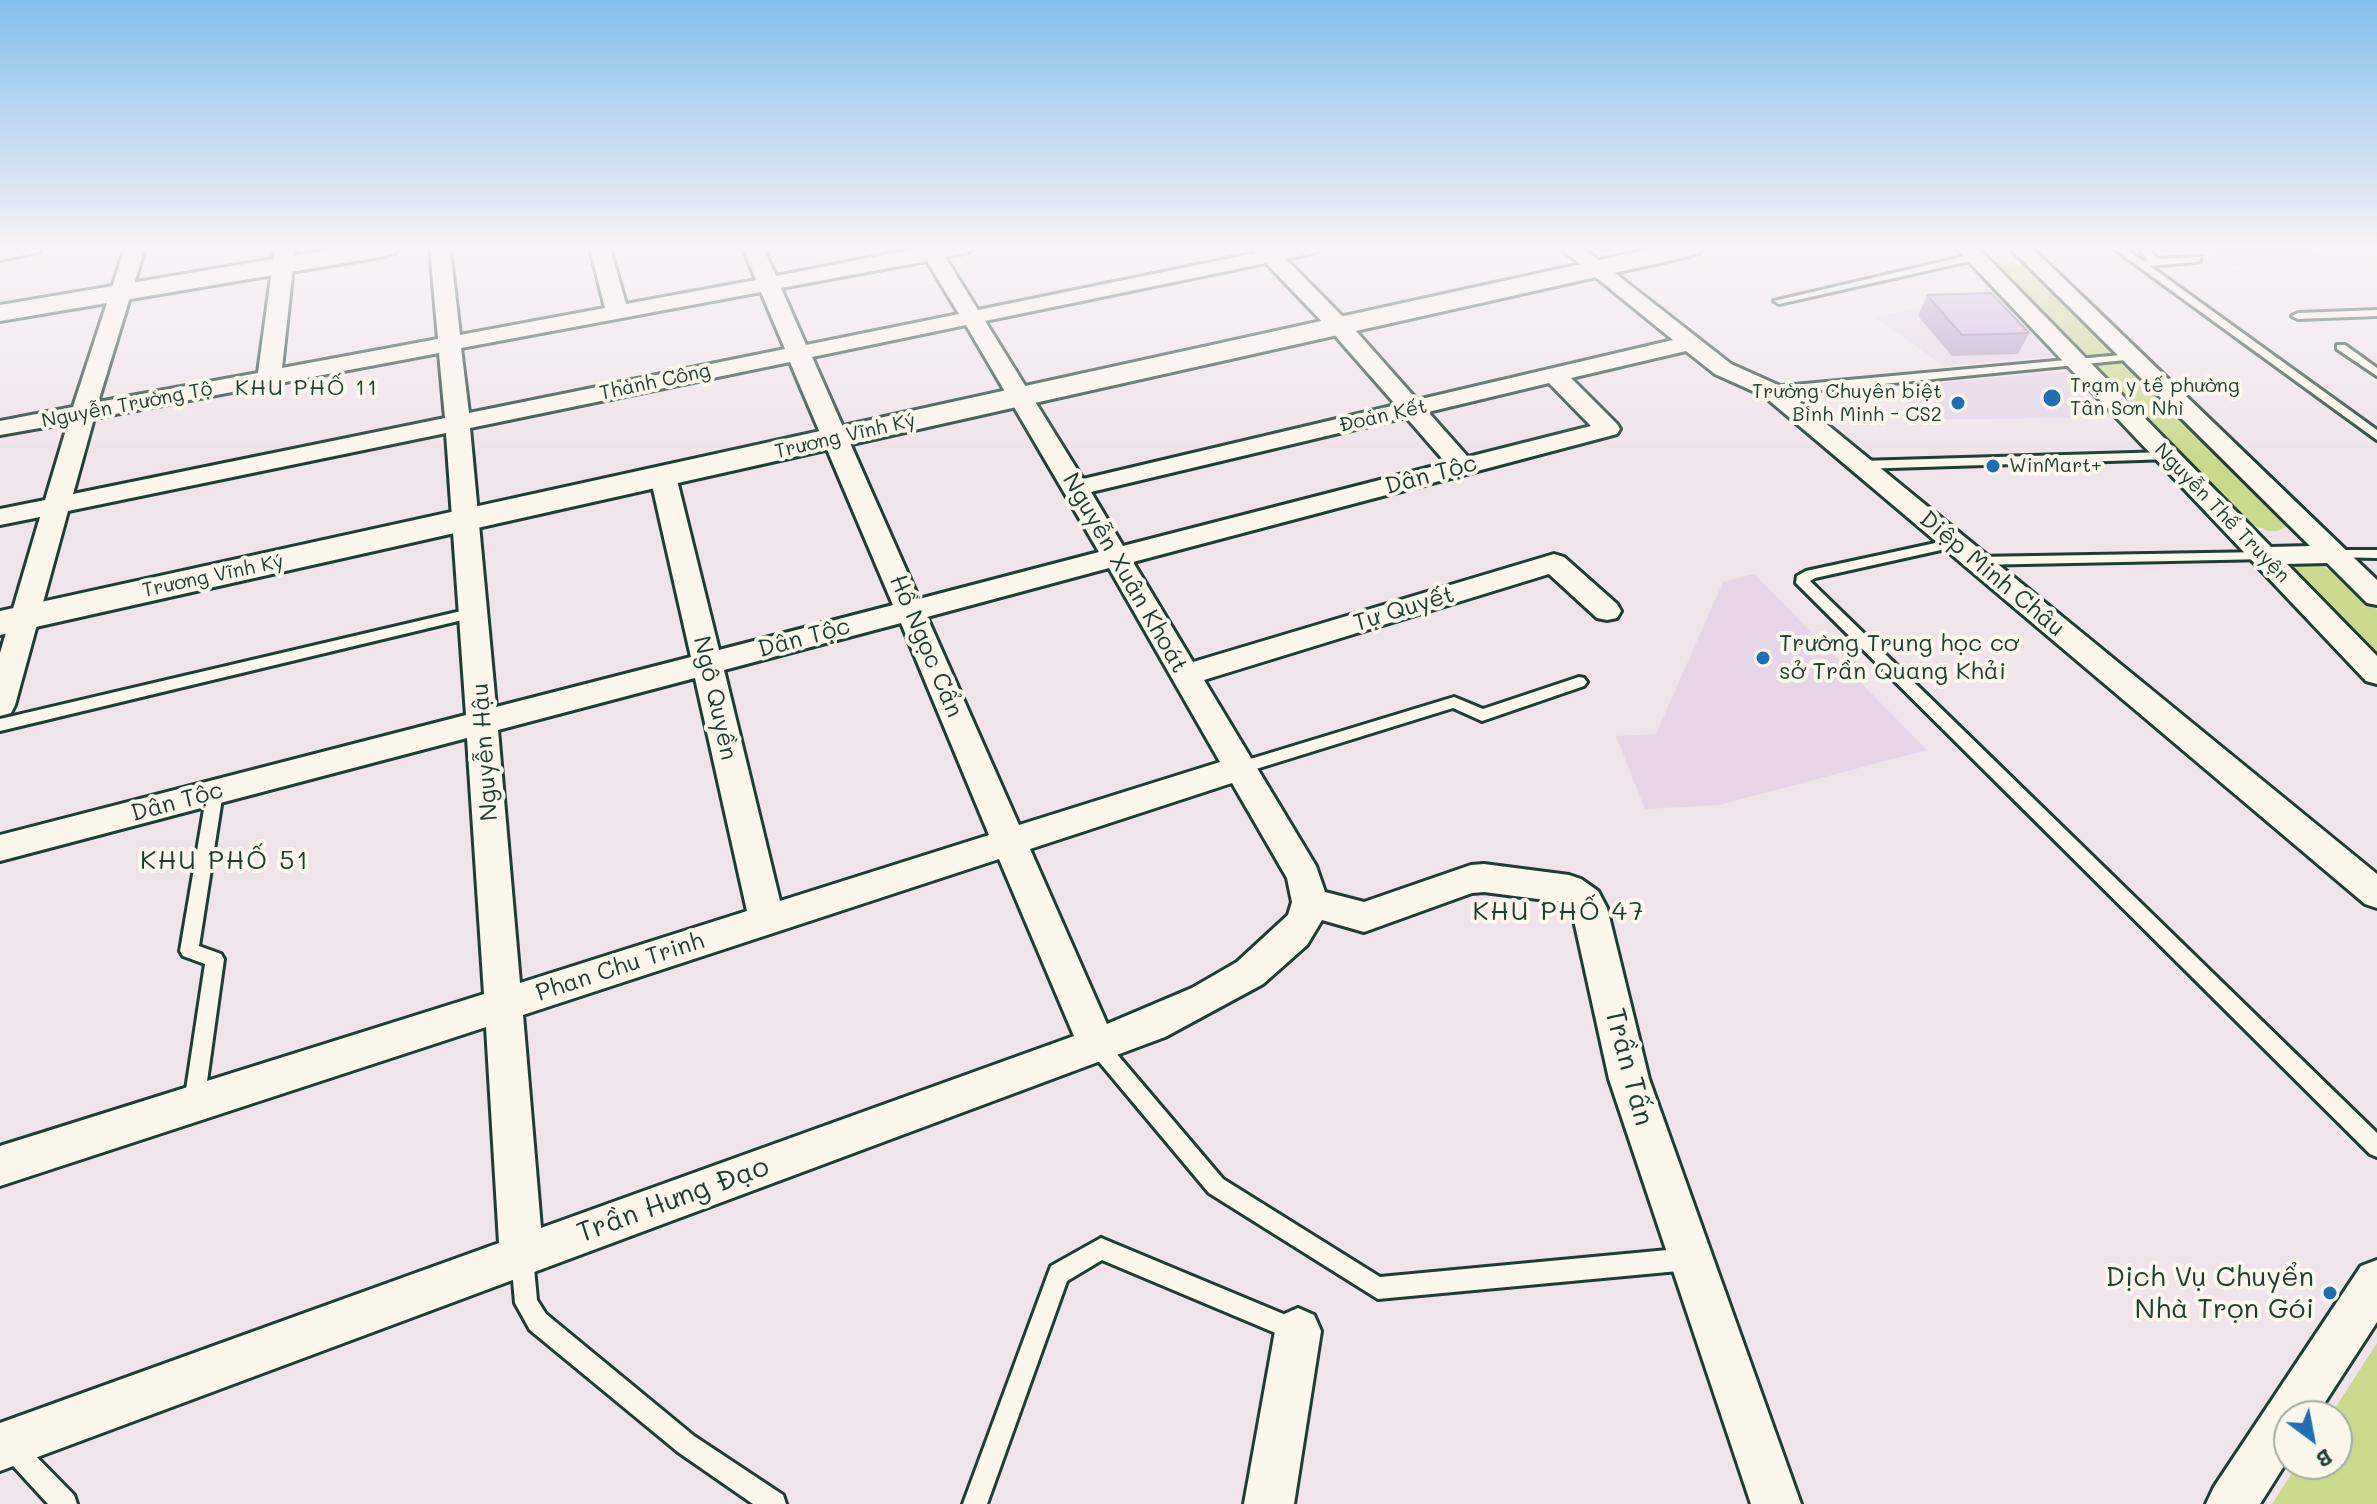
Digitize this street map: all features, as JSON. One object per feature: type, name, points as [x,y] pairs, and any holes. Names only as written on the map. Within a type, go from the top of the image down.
[{"type":"street","points":[[0,705],[13,620],[57,505],[111,318]]},
{"type":"street","points":[[269,378],[276,318]]},
{"type":"street","name":"Nguyễn Hậu","points":[[447,318],[467,520],[522,1256]]},
{"type":"street","name":"Nguyễn Trường Tộ","points":[[0,428],[589,318]]},
{"type":"street","name":"Hồ Ngọc Cẩn","points":[[785,318],[1097,1045]]},
{"type":"street","name":"Thành Công","points":[[0,517],[962,318]]},
{"type":"street","name":"Nguyễn Xuân Khoát","points":[[973,318],[1304,876],[1310,902]]},
{"type":"street","points":[[1331,318],[1463,467]]},
{"type":"street","name":"Trương Vĩnh Ký","points":[[13,620],[1375,318]]},
{"type":"street","name":"Diệp Minh Châu","points":[[1659,318],[1723,369],[1772,391],[2377,894]]},
{"type":"street","name":"Nguyễn Thế Truyện","points":[[2034,318],[2377,674]]},
{"type":"street","points":[[2091,318],[2377,596]]},
{"type":"street","name":"Đoàn Kết","points":[[1076,488],[1690,343]]},
{"type":"street","name":"Dân Tộc","points":[[0,848],[1608,429],[1554,375]]},
{"type":"street","name":"Ngô Quyền","points":[[663,476],[767,920]]},
{"type":"street","points":[[2263,556],[2334,554]]},
{"type":"street","name":"Tự Quyết","points":[[1185,675],[1554,563],[1607,611]]},
{"type":"street","name":"Phan Chu Trinh","points":[[0,1166],[1240,768]]},
{"type":"street","name":"Trần Tấn","points":[[1310,902],[1364,917],[1471,879],[1484,878],[1569,889],[1589,908],[1629,1079],[1776,1504]]},
{"type":"street","name":"Trần Hưng Đạo","points":[[4,1445],[1178,1013],[1250,973],[1294,934],[1304,921],[1310,902]]},
{"type":"street","points":[[2231,1504],[2377,1282]]},
{"type":"street","points":[[1269,1504],[1298,1331]]},
{"type":"lane","points":[[2220,318],[2377,436]]},
{"type":"lane","points":[[2341,347],[2377,373]]},
{"type":"lane","points":[[1772,391],[2132,357]]},
{"type":"lane","points":[[1860,465],[2167,456]]},
{"type":"lane","points":[[1954,543],[1811,574],[1802,579],[1803,583],[2377,1147]]},
{"type":"lane","points":[[2334,554],[2377,554]]},
{"type":"lane","points":[[1976,561],[2263,556]]},
{"type":"lane","points":[[0,725],[474,613]]},
{"type":"lane","points":[[1240,768],[1454,702],[1482,715],[1579,682]]},
{"type":"lane","points":[[193,1104],[215,959],[189,951],[215,792]]},
{"type":"lane","points":[[1097,1045],[1216,1186],[1378,1288],[1689,1259]]},
{"type":"lane","points":[[975,1504],[1059,1274],[1101,1249],[1298,1331]]},
{"type":"lane","points":[[522,1256],[526,1303],[538,1322],[686,1444],[774,1504]]},
{"type":"lane","points":[[4,1445],[65,1504]]},
{"type":"shaded area","points":[[1877,318],[2019,318],[2055,356],[1943,366]]},
{"type":"shaded area","points":[[2071,371],[2114,417],[1920,420],[1890,387]]},
{"type":"shaded area","name":"Trường Trung học cơ sở Trần Quang Khải","points":[[1754,574],[1927,750],[1719,805],[1645,809],[1616,736],[1656,734],[1723,582]]},
{"type":"green space","points":[[2046,318],[2079,318],[2114,354],[2096,358],[2078,351]]},
{"type":"green space","points":[[2101,362],[2116,362],[2134,369],[2287,526],[2278,531],[2269,531],[2244,522],[2095,369]]},
{"type":"green space","points":[[2311,563],[2340,573],[2377,610],[2377,660],[2293,572],[2297,565]]},
{"type":"green space","points":[[2377,1343],[2377,1504],[2272,1504],[2288,1480],[2353,1480],[2353,1400],[2340,1400]]},
{"type":"building","points":[[1947,318],[2015,318],[2029,333],[1962,335]]},
{"type":"place","name":"Trạm y tế phường Tân Sơn Nhì","points":[[2052,398]]},
{"type":"place","name":"Trường Chuyên biệt Bình Minh - CS2","points":[[1958,403]]},
{"type":"place","name":"WinMart+","points":[[1993,466]]},
{"type":"place","name":"Trường Trung học cơ sở Trần Quang Khải","points":[[1763,658]]},
{"type":"place","name":"Dịch Vụ Chuyển Nhà Trọn Gói","points":[[2330,1293]]},
{"type":"district","name":"KHU PHỐ 11","points":[[307,388]]},
{"type":"district","name":"KHU PHỐ 51","points":[[225,861]]},
{"type":"district","name":"KHU PHỐ 47","points":[[1559,912]]}]
